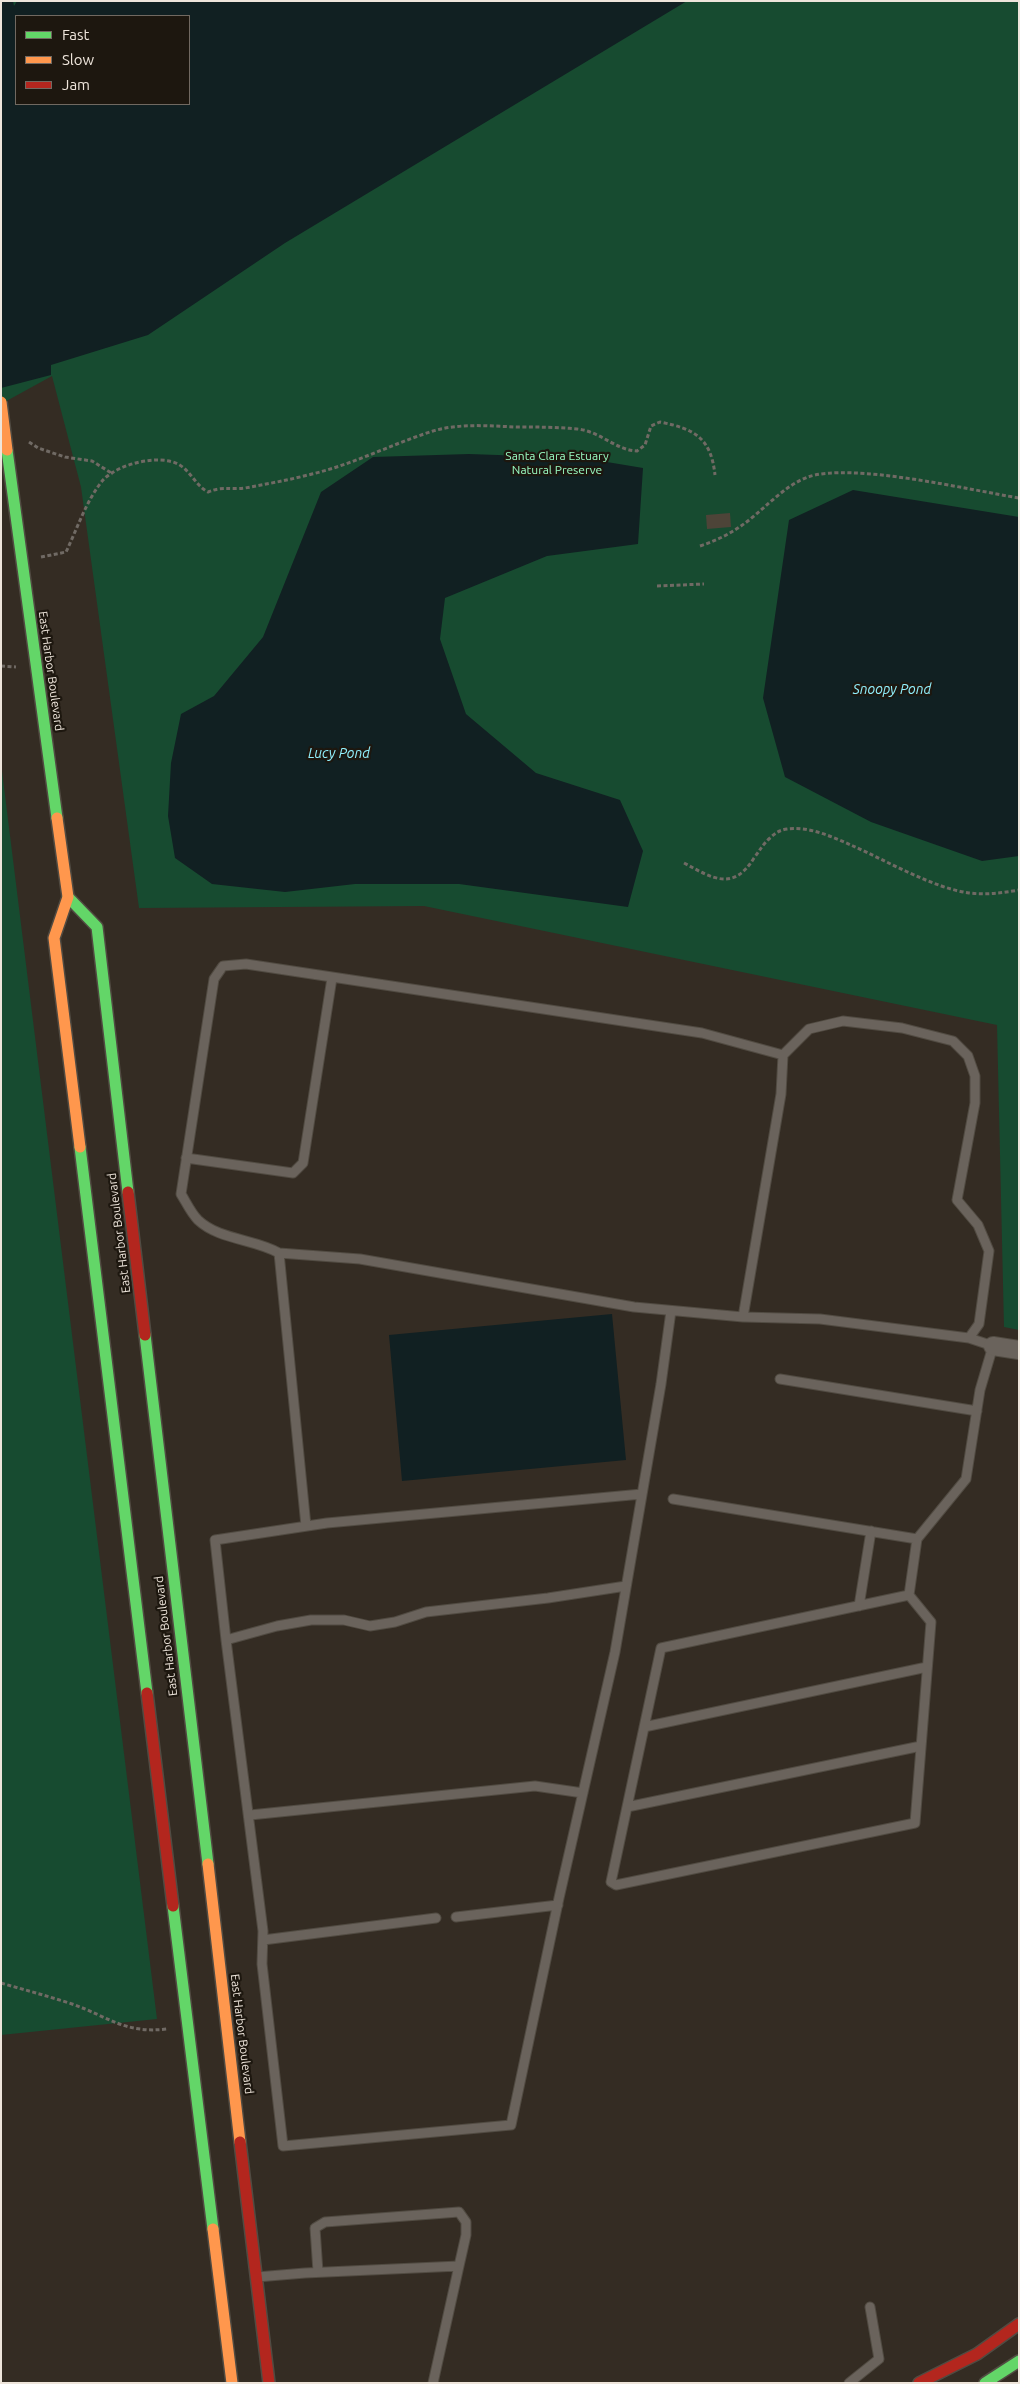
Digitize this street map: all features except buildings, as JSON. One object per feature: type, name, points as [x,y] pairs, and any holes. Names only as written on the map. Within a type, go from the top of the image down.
[{"type":"main road","name":"East Harbor Boulevard","points":[[1,402],[68,897],[54,938],[232,2383]]},
{"type":"main road","name":"East Harbor Boulevard","points":[[68,897],[97,927],[269,2383]]},
{"type":"main road","points":[[918,2383],[977,2354],[1019,2324]]},
{"type":"main road","points":[[985,2383],[1019,2361]]},
{"type":"street","points":[[993,1346],[1019,1350]]},
{"type":"lane","points":[[783,1055],[702,1033],[246,964],[223,966],[214,978],[181,1194],[199,1220],[218,1232],[267,1246],[279,1253],[360,1259],[671,1311],[743,1317],[820,1318],[969,1338],[993,1346],[980,1390],[966,1479],[917,1539],[909,1595],[931,1622],[915,1823],[616,1885],[611,1882],[660,1648],[909,1595]]},
{"type":"lane","points":[[186,1158],[293,1173],[303,1162],[332,978]]},
{"type":"lane","points":[[743,1317],[781,1094],[783,1055],[810,1029],[843,1021],[902,1028],[953,1041],[968,1056],[975,1076],[975,1103],[957,1200],[978,1225],[989,1251],[979,1324],[969,1338]]},
{"type":"lane","points":[[279,1253],[306,1526]]},
{"type":"lane","points":[[642,1494],[306,1526],[215,1540],[226,1640],[250,1815],[263,1940],[262,1964],[283,2146],[511,2125],[615,1652],[642,1494],[671,1311]]},
{"type":"lane","points":[[780,1379],[977,1411]]},
{"type":"lane","points":[[673,1499],[917,1539]]},
{"type":"lane","points":[[860,1606],[871,1531]]},
{"type":"lane","points":[[226,1640],[277,1626],[311,1620],[344,1620],[370,1626],[395,1622],[426,1612],[548,1598],[626,1586]]},
{"type":"lane","points":[[644,1727],[927,1667]]},
{"type":"lane","points":[[628,1807],[921,1746]]},
{"type":"lane","points":[[250,1815],[535,1786],[583,1793]]},
{"type":"lane","points":[[456,1917],[558,1905]]},
{"type":"lane","points":[[263,1940],[436,1918]]},
{"type":"lane","points":[[318,2272],[315,2228],[325,2222],[432,2212],[459,2212],[466,2222],[466,2235],[433,2383]]},
{"type":"lane","points":[[256,2277],[318,2272],[459,2266]]},
{"type":"lane","points":[[849,2383],[879,2359],[870,2307]]},
{"type":"path","points":[[22,562],[66,552],[104,479],[134,463],[162,458],[188,470],[200,488],[208,492],[221,487],[237,489],[273,484],[323,471],[374,455],[392,446],[435,431],[470,426],[579,429],[599,434],[627,451],[637,451],[645,445],[651,426],[660,422],[688,428],[708,446],[714,458],[715,475]]},
{"type":"path","points":[[29,442],[38,448],[66,457],[92,461],[113,474]]},
{"type":"path","points":[[700,546],[726,536],[796,483],[809,477],[832,473],[855,473],[893,478],[1019,498]]},
{"type":"path","points":[[657,586],[704,584]]},
{"type":"path","points":[[684,863],[705,875],[726,880],[739,877],[754,859],[761,846],[777,832],[787,829],[803,830],[834,837],[941,886],[969,893],[999,894],[1019,890]]},
{"type":"path","points":[[1,1983],[73,2005],[124,2028],[148,2031],[188,2027]]},
{"type":"green space","name":"Santa Clara Estuary Natural Preserve","points":[[1,1],[1019,1],[1019,1330],[1004,1327],[997,1025],[424,906],[139,908],[81,487],[52,376],[1,404]]},
{"type":"green space","points":[[1,763],[157,2019],[1,2035]]},
{"type":"water","points":[[1,1],[13,1],[14,6],[17,1],[687,1],[285,243],[148,335],[51,365],[51,375],[1,388]]},
{"type":"water","name":"Lucy Pond","points":[[469,454],[583,458],[643,468],[638,544],[547,556],[445,598],[440,639],[466,714],[536,773],[620,800],[643,851],[628,907],[459,884],[355,884],[285,892],[212,884],[175,858],[168,816],[171,763],[181,714],[214,696],[263,637],[321,492],[373,457]]},
{"type":"water","name":"Snoopy Pond","points":[[853,490],[1019,517],[1019,856],[982,861],[871,822],[785,777],[763,698],[789,520]]},
{"type":"water","points":[[612,1314],[626,1460],[402,1481],[389,1335]]},
{"type":"traffic: fast","points":[[7,450],[57,818]]},
{"type":"traffic: fast","points":[[68,897],[97,927],[128,1192]]},
{"type":"traffic: fast","points":[[80,1147],[147,1693]]},
{"type":"traffic: fast","points":[[145,1335],[208,1864]]},
{"type":"traffic: fast","points":[[173,1906],[213,2229]]},
{"type":"traffic: fast","points":[[985,2383],[1019,2361]]},
{"type":"traffic: slow","points":[[1,402],[7,450]]},
{"type":"traffic: slow","points":[[57,818],[68,897],[54,938],[80,1147]]},
{"type":"traffic: slow","points":[[208,1864],[240,2142]]},
{"type":"traffic: slow","points":[[213,2229],[232,2383]]},
{"type":"traffic: jam","points":[[128,1192],[145,1335]]},
{"type":"traffic: jam","points":[[147,1693],[173,1906]]},
{"type":"traffic: jam","points":[[240,2142],[269,2383]]},
{"type":"traffic: jam","points":[[919,2383],[977,2354],[1019,2324]]}]
